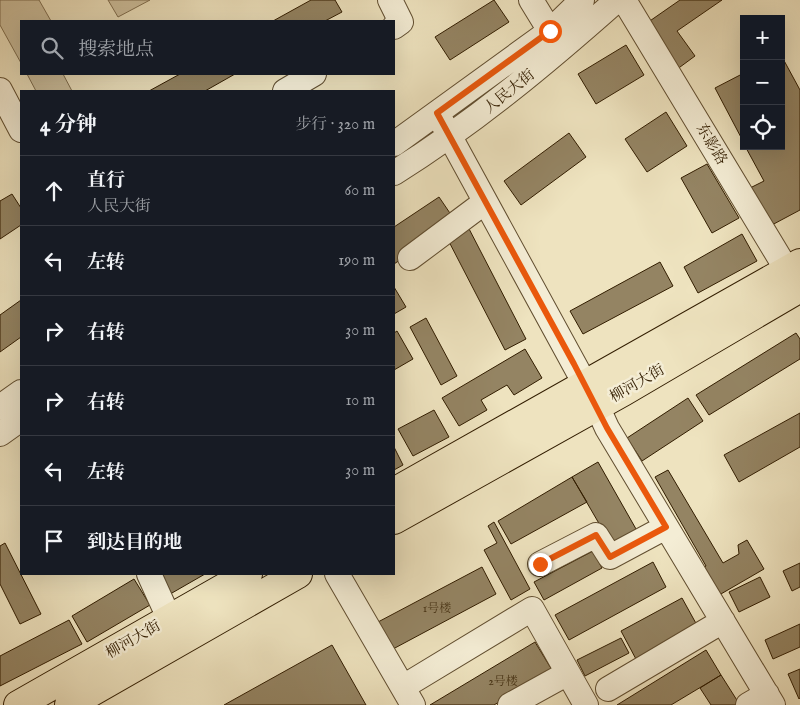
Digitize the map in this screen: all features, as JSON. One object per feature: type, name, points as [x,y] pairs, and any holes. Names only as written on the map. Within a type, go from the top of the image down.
[{"type":"main road","name":"柳河大街","points":[[395,519],[590,396],[797,278]]},
{"type":"main road","name":"柳河大街","points":[[395,492],[590,396]]},
{"type":"main road","name":"柳河大街","points":[[18,705],[246,575]]},
{"type":"main road","name":"柳河大街","points":[[69,705],[296,575]]},
{"type":"street","points":[[390,0],[402,22],[395,26]]},
{"type":"street","points":[[531,0],[550,31]]},
{"type":"street","name":"人民大街","points":[[395,143],[550,31],[582,0]]},
{"type":"street","name":"人民大街","points":[[395,172],[476,117],[565,46],[617,0]]},
{"type":"street","name":"东影路","points":[[624,0],[797,278]]},
{"type":"street","points":[[287,90],[312,75]]},
{"type":"street","points":[[0,90],[20,128]]},
{"type":"street","points":[[437,113],[607,428],[723,621],[763,701]]},
{"type":"street","points":[[410,258],[485,202]]},
{"type":"street","points":[[0,407],[20,393]]},
{"type":"street","points":[[0,434],[20,420]]},
{"type":"street","points":[[540,564],[596,535],[610,557],[666,527]]},
{"type":"street","points":[[149,575],[170,618]]},
{"type":"street","points":[[323,575],[404,699]]},
{"type":"street","points":[[338,575],[404,699]]},
{"type":"street","points":[[404,699],[532,609],[586,705]]},
{"type":"street","points":[[608,689],[723,621]]},
{"type":"street","points":[[510,705],[568,673]]},
{"type":"shaded area","points":[[0,0],[39,0],[50,20],[20,20],[20,61],[0,25]]},
{"type":"shaded area","points":[[108,0],[150,0],[118,17]]},
{"type":"shaded area","points":[[28,75],[64,75],[71,90],[35,90]]},
{"type":"building","points":[[311,0],[335,0],[342,12],[327,20],[275,20]]},
{"type":"building","points":[[494,0],[509,22],[450,60],[435,37]]},
{"type":"building","points":[[680,0],[722,0],[677,31],[695,56],[676,70],[644,25]]},
{"type":"building","points":[[626,45],[644,75],[596,104],[578,74]]},
{"type":"building","points":[[785,62],[800,90],[800,210],[770,226],[750,188],[764,181],[747,150],[785,150]]},
{"type":"building","points":[[178,75],[233,75],[207,90],[151,90]]},
{"type":"building","points":[[740,75],[740,135],[715,88]]},
{"type":"building","points":[[666,112],[687,146],[647,172],[625,139]]},
{"type":"building","points":[[569,133],[586,157],[521,205],[504,181]]},
{"type":"building","points":[[707,164],[739,218],[712,233],[681,178]]},
{"type":"building","points":[[12,194],[20,206],[20,226],[0,239],[0,201]]},
{"type":"building","points":[[439,197],[456,222],[395,263],[395,226]]},
{"type":"building","points":[[466,223],[526,339],[505,350],[445,234]]},
{"type":"building","points":[[742,234],[757,261],[698,293],[684,267]]},
{"type":"building","points":[[660,262],[673,286],[583,334],[570,311]]},
{"type":"building","points":[[395,289],[406,307],[395,313]]},
{"type":"building","points":[[20,301],[20,338],[0,352],[0,315]]},
{"type":"building","points":[[426,318],[457,376],[441,385],[410,327]]},
{"type":"building","points":[[397,331],[413,359],[395,369],[395,332]]},
{"type":"building","points":[[796,333],[800,339],[800,359],[709,415],[696,395]]},
{"type":"building","points":[[525,349],[542,378],[514,395],[507,385],[481,400],[487,410],[459,426],[442,398]]},
{"type":"building","points":[[688,398],[703,421],[642,461],[627,438]]},
{"type":"building","points":[[434,410],[449,437],[413,456],[398,429]]},
{"type":"building","points":[[800,413],[800,447],[739,482],[724,455]]},
{"type":"building","points":[[395,449],[403,465],[395,469]]},
{"type":"building","points":[[598,462],[640,536],[615,551],[572,477]]},
{"type":"building","points":[[668,470],[723,563],[739,554],[738,545],[747,540],[764,569],[714,598],[698,571],[706,566],[655,477]]},
{"type":"building","points":[[572,477],[587,502],[511,544],[498,521]]},
{"type":"building","points":[[494,522],[530,589],[511,600],[484,550],[497,543],[488,526]]},
{"type":"building","points":[[5,543],[41,614],[20,624],[0,584],[0,546]]},
{"type":"building","points":[[593,551],[602,568],[544,600],[534,582]]},
{"type":"building","points":[[653,562],[666,587],[569,640],[555,615]]},
{"type":"building","points":[[800,563],[800,587],[792,591],[783,571]]},
{"type":"building","points":[[482,567],[496,594],[393,649],[378,622]]},
{"type":"building","points":[[152,575],[203,575],[165,597]]},
{"type":"building","points":[[760,577],[770,597],[739,612],[729,592]]},
{"type":"building","points":[[134,579],[150,605],[87,642],[72,616]]},
{"type":"building","points":[[682,598],[698,627],[637,661],[621,631]]},
{"type":"building","points":[[69,620],[82,644],[0,686],[0,656]]},
{"type":"building","points":[[800,624],[800,647],[773,659],[765,640]]},
{"type":"building","points":[[621,638],[629,653],[585,676],[577,660]]},
{"type":"building","points":[[535,642],[552,670],[494,705],[430,705]]},
{"type":"building","points":[[332,645],[366,705],[224,705]]},
{"type":"building","points":[[706,650],[721,675],[671,705],[617,705]]},
{"type":"building","points":[[800,669],[800,698],[799,699],[788,674]]},
{"type":"building","points":[[721,675],[740,705],[711,705],[700,688]]},
{"type":"route","points":[[540,564],[596,535],[610,557],[666,527],[607,428],[597,406],[437,113],[550,31]]}]
